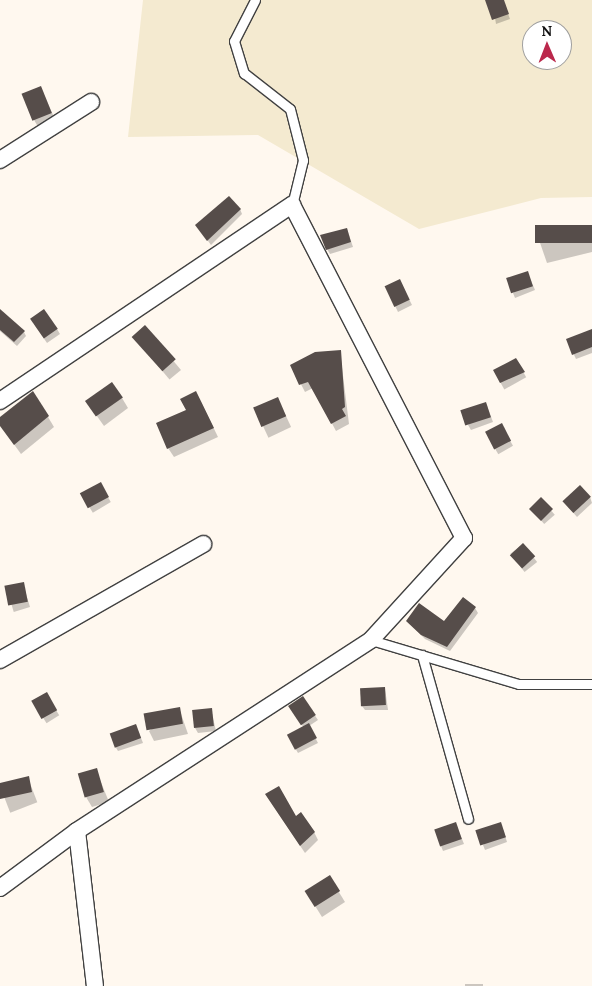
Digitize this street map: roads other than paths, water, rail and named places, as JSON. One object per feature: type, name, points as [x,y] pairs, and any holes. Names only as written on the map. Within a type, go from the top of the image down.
[{"type":"street","points":[[0,160],[91,102]]},
{"type":"street","points":[[0,401],[292,205],[464,538],[371,640],[77,832],[0,888]]},
{"type":"street","points":[[0,660],[203,544]]},
{"type":"street","points":[[77,832],[95,986]]},
{"type":"lane","points":[[255,0],[257,5],[234,42],[244,73],[290,109],[303,160],[292,205]]},
{"type":"lane","points":[[371,640],[519,684],[592,684]]},
{"type":"lane","points":[[422,655],[468,819]]}]
